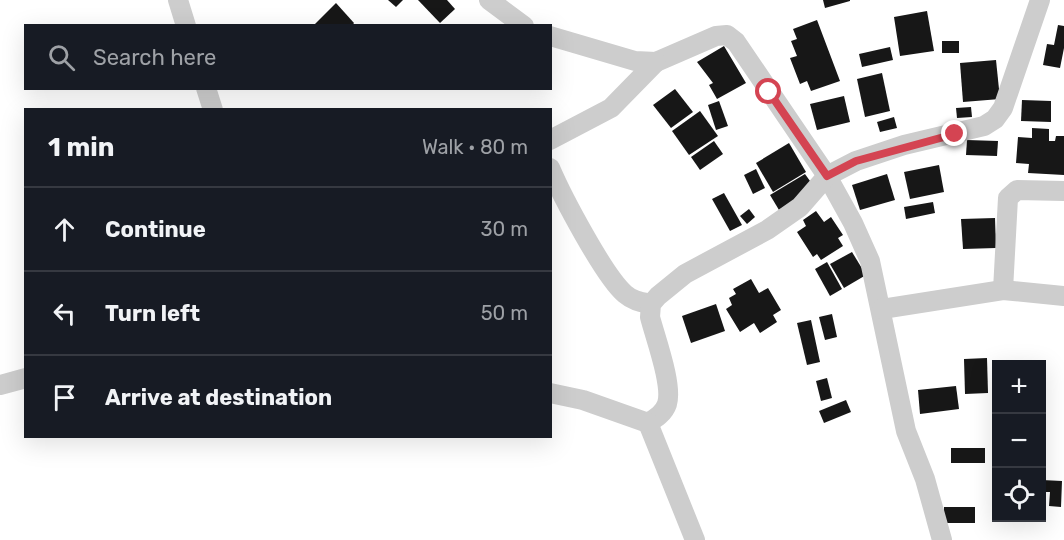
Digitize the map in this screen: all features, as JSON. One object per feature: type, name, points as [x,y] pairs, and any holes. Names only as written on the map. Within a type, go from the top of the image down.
[{"type":"street","points":[[178,0],[185,24]]},
{"type":"street","points":[[489,0],[521,24]]},
{"type":"street","points":[[648,423],[660,416],[667,403],[668,389],[650,317],[651,304],[685,274],[767,230],[800,207],[827,176],[856,161],[904,145],[984,126],[995,119],[1003,108],[1040,0]]},
{"type":"street","points":[[552,139],[611,108],[656,62],[716,36],[727,35],[736,42],[827,176],[853,223],[870,261],[906,431],[925,479],[942,540]]},
{"type":"street","points":[[552,37],[635,61],[656,62]]},
{"type":"street","points":[[207,90],[212,108]]},
{"type":"street","points":[[552,173],[559,189],[609,273],[624,293],[635,301],[651,304]]},
{"type":"street","points":[[1003,290],[1008,198],[1017,190],[1064,191]]},
{"type":"street","points":[[882,309],[1003,290],[1064,296]]},
{"type":"street","points":[[0,385],[24,379]]},
{"type":"street","points":[[552,393],[583,400],[648,423],[695,540]]},
{"type":"building","points":[[388,0],[403,0],[396,7]]},
{"type":"building","points":[[418,0],[447,0],[455,9],[440,23]]},
{"type":"building","points":[[823,0],[850,0],[850,1],[825,8]]},
{"type":"building","points":[[336,3],[354,23],[353,24],[315,24]]},
{"type":"building","points":[[927,11],[934,51],[900,56],[894,17]]},
{"type":"building","points":[[817,20],[840,81],[811,91],[807,81],[800,84],[790,58],[797,56],[791,41],[797,39],[793,29]]},
{"type":"building","points":[[1058,25],[1064,26],[1064,48],[1060,68],[1043,65],[1047,44],[1054,45]]},
{"type":"building","points":[[942,41],[959,41],[959,53],[942,53]]},
{"type":"building","points":[[724,46],[746,83],[717,99],[709,85],[713,83],[697,62]]},
{"type":"building","points":[[890,47],[893,60],[862,67],[859,54]]},
{"type":"building","points":[[996,60],[1000,99],[963,102],[960,63]]},
{"type":"building","points":[[882,73],[890,111],[865,117],[857,79]]},
{"type":"building","points":[[675,89],[693,112],[671,128],[653,105]]},
{"type":"building","points":[[844,96],[850,122],[817,130],[810,104]]},
{"type":"building","points":[[1022,100],[1051,101],[1051,122],[1021,121]]},
{"type":"building","points":[[719,101],[728,126],[716,130],[708,105]]},
{"type":"building","points":[[971,107],[972,117],[957,118],[956,108]]},
{"type":"building","points":[[700,111],[718,136],[689,155],[672,131]]},
{"type":"building","points":[[894,117],[897,128],[880,132],[877,122]]},
{"type":"building","points":[[1032,128],[1049,129],[1049,141],[1055,141],[1056,136],[1064,136],[1064,175],[1028,173],[1029,164],[1016,163],[1018,137],[1032,138]]},
{"type":"building","points":[[967,140],[998,141],[997,156],[966,155]]},
{"type":"building","points":[[714,141],[723,154],[700,170],[691,157]]},
{"type":"building","points":[[789,143],[806,172],[773,192],[756,163]]},
{"type":"building","points":[[939,165],[944,192],[910,199],[904,172]]},
{"type":"building","points":[[756,169],[765,188],[753,194],[744,175]]},
{"type":"building","points":[[805,174],[815,188],[779,210],[770,195]]},
{"type":"building","points":[[887,174],[895,200],[860,210],[852,185]]},
{"type":"building","points":[[724,193],[742,225],[730,231],[712,199]]},
{"type":"building","points":[[933,202],[935,213],[906,219],[904,207]]},
{"type":"building","points":[[749,209],[755,217],[747,224],[740,216]]},
{"type":"building","points":[[816,211],[824,222],[831,217],[843,235],[838,238],[843,246],[821,260],[817,254],[813,257],[797,232],[806,226],[803,220]]},
{"type":"building","points":[[995,218],[996,248],[963,249],[961,219]]},
{"type":"building","points":[[852,252],[866,275],[844,288],[830,264]]},
{"type":"building","points":[[827,262],[842,289],[830,296],[815,269]]},
{"type":"building","points":[[751,279],[759,293],[768,288],[781,310],[773,315],[777,322],[760,333],[754,323],[740,332],[726,309],[732,305],[729,298],[736,294],[733,289]]},
{"type":"building","points":[[716,304],[725,331],[691,343],[682,316]]},
{"type":"building","points":[[832,314],[837,337],[825,340],[819,317]]},
{"type":"building","points":[[811,320],[820,362],[807,365],[797,323]]},
{"type":"building","points":[[987,358],[988,393],[965,394],[964,359]]},
{"type":"building","points":[[827,378],[832,398],[821,401],[816,381]]},
{"type":"building","points":[[956,386],[959,409],[920,414],[918,390]]},
{"type":"building","points":[[846,400],[851,412],[824,423],[819,411]]},
{"type":"building","points":[[951,448],[985,448],[985,463],[951,463]]},
{"type":"building","points":[[1046,480],[1062,481],[1061,507],[1049,506],[1050,492],[1046,492]]},
{"type":"building","points":[[944,507],[975,507],[975,523],[944,523]]},
{"type":"route","points":[[769,92],[827,176],[856,161],[904,145],[955,134]]}]
